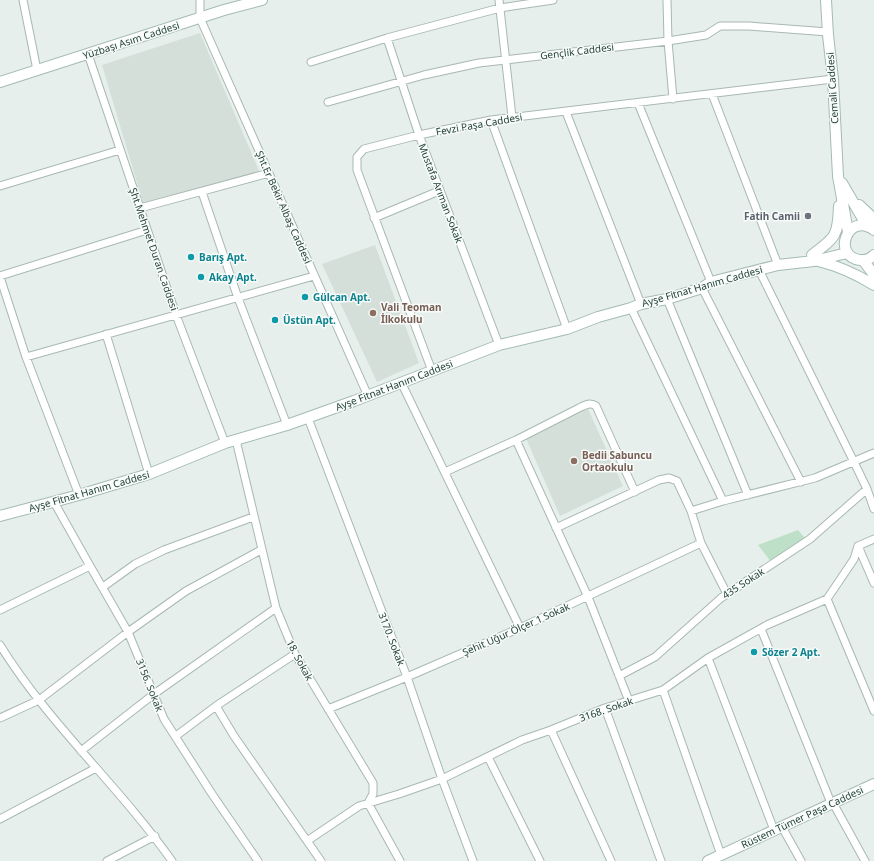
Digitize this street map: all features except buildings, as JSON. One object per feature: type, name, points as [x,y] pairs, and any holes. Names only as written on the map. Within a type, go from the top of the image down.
[{"type":"street","points":[[23,0],[37,70]]},
{"type":"street","points":[[200,0],[200,18]]},
{"type":"street","name":"Yüzbaşı Asım Caddesi","points":[[0,82],[224,10],[262,0]]},
{"type":"street","points":[[311,62],[500,4],[553,0]]},
{"type":"street","points":[[667,0],[668,41],[673,99]]},
{"type":"street","name":"Cemali Caddesi","points":[[826,0],[833,79],[838,176],[843,189],[846,237]]},
{"type":"street","points":[[500,4],[512,117]]},
{"type":"street","name":"Şht.Er Bekir Albaş Caddesi","points":[[200,18],[368,396]]},
{"type":"street","name":"Gençlik Caddesi","points":[[328,102],[424,75],[479,63],[668,41],[706,34],[720,26],[749,26],[828,32]]},
{"type":"street","name":"Mustafa Arıman Sokak","points":[[388,38],[401,81],[439,191],[499,345]]},
{"type":"street","name":"Şht.Mehmet Duran Caddesi","points":[[88,54],[176,315],[225,443]]},
{"type":"street","name":"Fevzi Paşa Caddesi","points":[[432,371],[357,170],[357,157],[364,149],[419,135],[491,120],[833,79]]},
{"type":"street","points":[[712,94],[778,265]]},
{"type":"street","points":[[638,103],[706,285],[801,482]]},
{"type":"street","points":[[566,112],[636,306],[723,501]]},
{"type":"street","points":[[491,120],[567,329]]},
{"type":"street","points":[[0,186],[120,150]]},
{"type":"street","points":[[140,208],[269,173]]},
{"type":"street","points":[[843,189],[835,235],[813,258],[834,265],[874,285]]},
{"type":"street","name":"Cemali Caddesi","points":[[843,189],[872,225]]},
{"type":"street","points":[[374,218],[439,191]]},
{"type":"street","points":[[202,192],[238,298],[287,425]]},
{"type":"street","name":"Ayşe Fitnat Hanım Caddesi","points":[[813,258],[846,237],[857,226],[872,225]]},
{"type":"street","points":[[79,495],[26,357],[0,277],[147,230]]},
{"type":"street","points":[[846,237],[847,253],[852,257],[863,260],[874,255]]},
{"type":"street","name":"Ayşe Fitnat Hanım Caddesi","points":[[0,516],[79,495],[149,474],[225,443],[308,418],[499,345],[567,329],[598,317],[666,299],[706,285],[759,270],[813,258],[847,253]]},
{"type":"street","points":[[863,260],[874,275]]},
{"type":"street","points":[[759,270],[854,462],[874,509]]},
{"type":"street","points":[[26,357],[314,276]]},
{"type":"street","points":[[666,299],[748,495]]},
{"type":"street","points":[[106,334],[149,474]]},
{"type":"street","points":[[401,382],[520,628]]},
{"type":"street","points":[[445,472],[516,440],[579,408],[588,404],[593,404],[596,406],[635,492]]},
{"type":"street","name":"3170. Sokak","points":[[308,418],[407,677],[442,779],[473,861]]},
{"type":"street","name":"18. Sokak","points":[[236,440],[253,517],[276,608],[295,654],[373,783],[373,794],[368,803]]},
{"type":"street","points":[[516,440],[588,597],[629,701]]},
{"type":"street","points":[[691,511],[723,501],[815,478],[874,453]]},
{"type":"street","points":[[556,528],[659,480],[669,478],[677,482],[691,511],[702,543],[727,594]]},
{"type":"street","name":"435 Sokak","points":[[619,676],[655,657],[721,598],[810,539],[866,489]]},
{"type":"street","name":"3156. Sokak","points":[[54,502],[128,632],[164,719],[212,794],[258,861]]},
{"type":"street","points":[[103,587],[135,564],[164,550],[253,517]]},
{"type":"street","points":[[874,539],[858,546],[854,559],[828,599],[874,712]]},
{"type":"street","name":"Şehit Uğur Ölçer 1 Sokak","points":[[328,709],[407,677],[520,628],[702,543]]},
{"type":"street","points":[[858,546],[874,583]]},
{"type":"street","points":[[0,718],[40,700],[128,632],[186,591],[261,550]]},
{"type":"street","points":[[0,610],[90,566]]},
{"type":"street","name":"3168. Sokak","points":[[306,841],[359,806],[442,779],[522,740],[551,730],[604,708],[663,690],[708,658],[760,629],[828,599]]},
{"type":"street","points":[[81,751],[154,694],[276,608]]},
{"type":"street","points":[[760,629],[832,803],[865,861]]},
{"type":"street","points":[[0,646],[50,714],[155,836],[172,861]]},
{"type":"street","points":[[176,736],[216,706],[295,654]]},
{"type":"street","points":[[708,658],[778,828],[801,861]]},
{"type":"street","points":[[663,690],[715,859]]},
{"type":"street","points":[[216,706],[234,736],[321,861]]},
{"type":"street","points":[[604,708],[661,861]]},
{"type":"street","points":[[551,730],[610,861]]},
{"type":"street","points":[[488,757],[540,861]]},
{"type":"street","points":[[0,819],[96,768]]},
{"type":"street","name":"Rüstem Tümer Paşa Caddesi","points":[[715,859],[832,803],[873,787]]},
{"type":"street","points":[[368,803],[400,861]]},
{"type":"street","points":[[107,861],[155,836]]},
{"type":"shaded area","points":[[200,33],[260,173],[143,203],[102,65]]},
{"type":"shaded area","name":"Vali Teoman İlkokulu","points":[[375,245],[419,363],[377,382],[322,264]]},
{"type":"shaded area","name":"Bedii Sabuncu Ortaokulu","points":[[588,409],[623,486],[560,516],[525,436]]},
{"type":"green space","points":[[798,530],[805,538],[772,563],[758,545]]},
{"type":"place","name":"Fatih Camii","points":[[808,216]]},
{"type":"place","name":"Barış Apt.","points":[[191,257]]},
{"type":"place","name":"Akay Apt.","points":[[201,277]]},
{"type":"place","name":"Gülcan Apt.","points":[[305,297]]},
{"type":"place","name":"Vali Teoman İlkokulu","points":[[373,313]]},
{"type":"place","name":"Üstün Apt.","points":[[275,320]]},
{"type":"place","name":"Bedii Sabuncu Ortaokulu","points":[[574,461]]},
{"type":"place","name":"Sözer 2 Apt.","points":[[754,652]]}]
